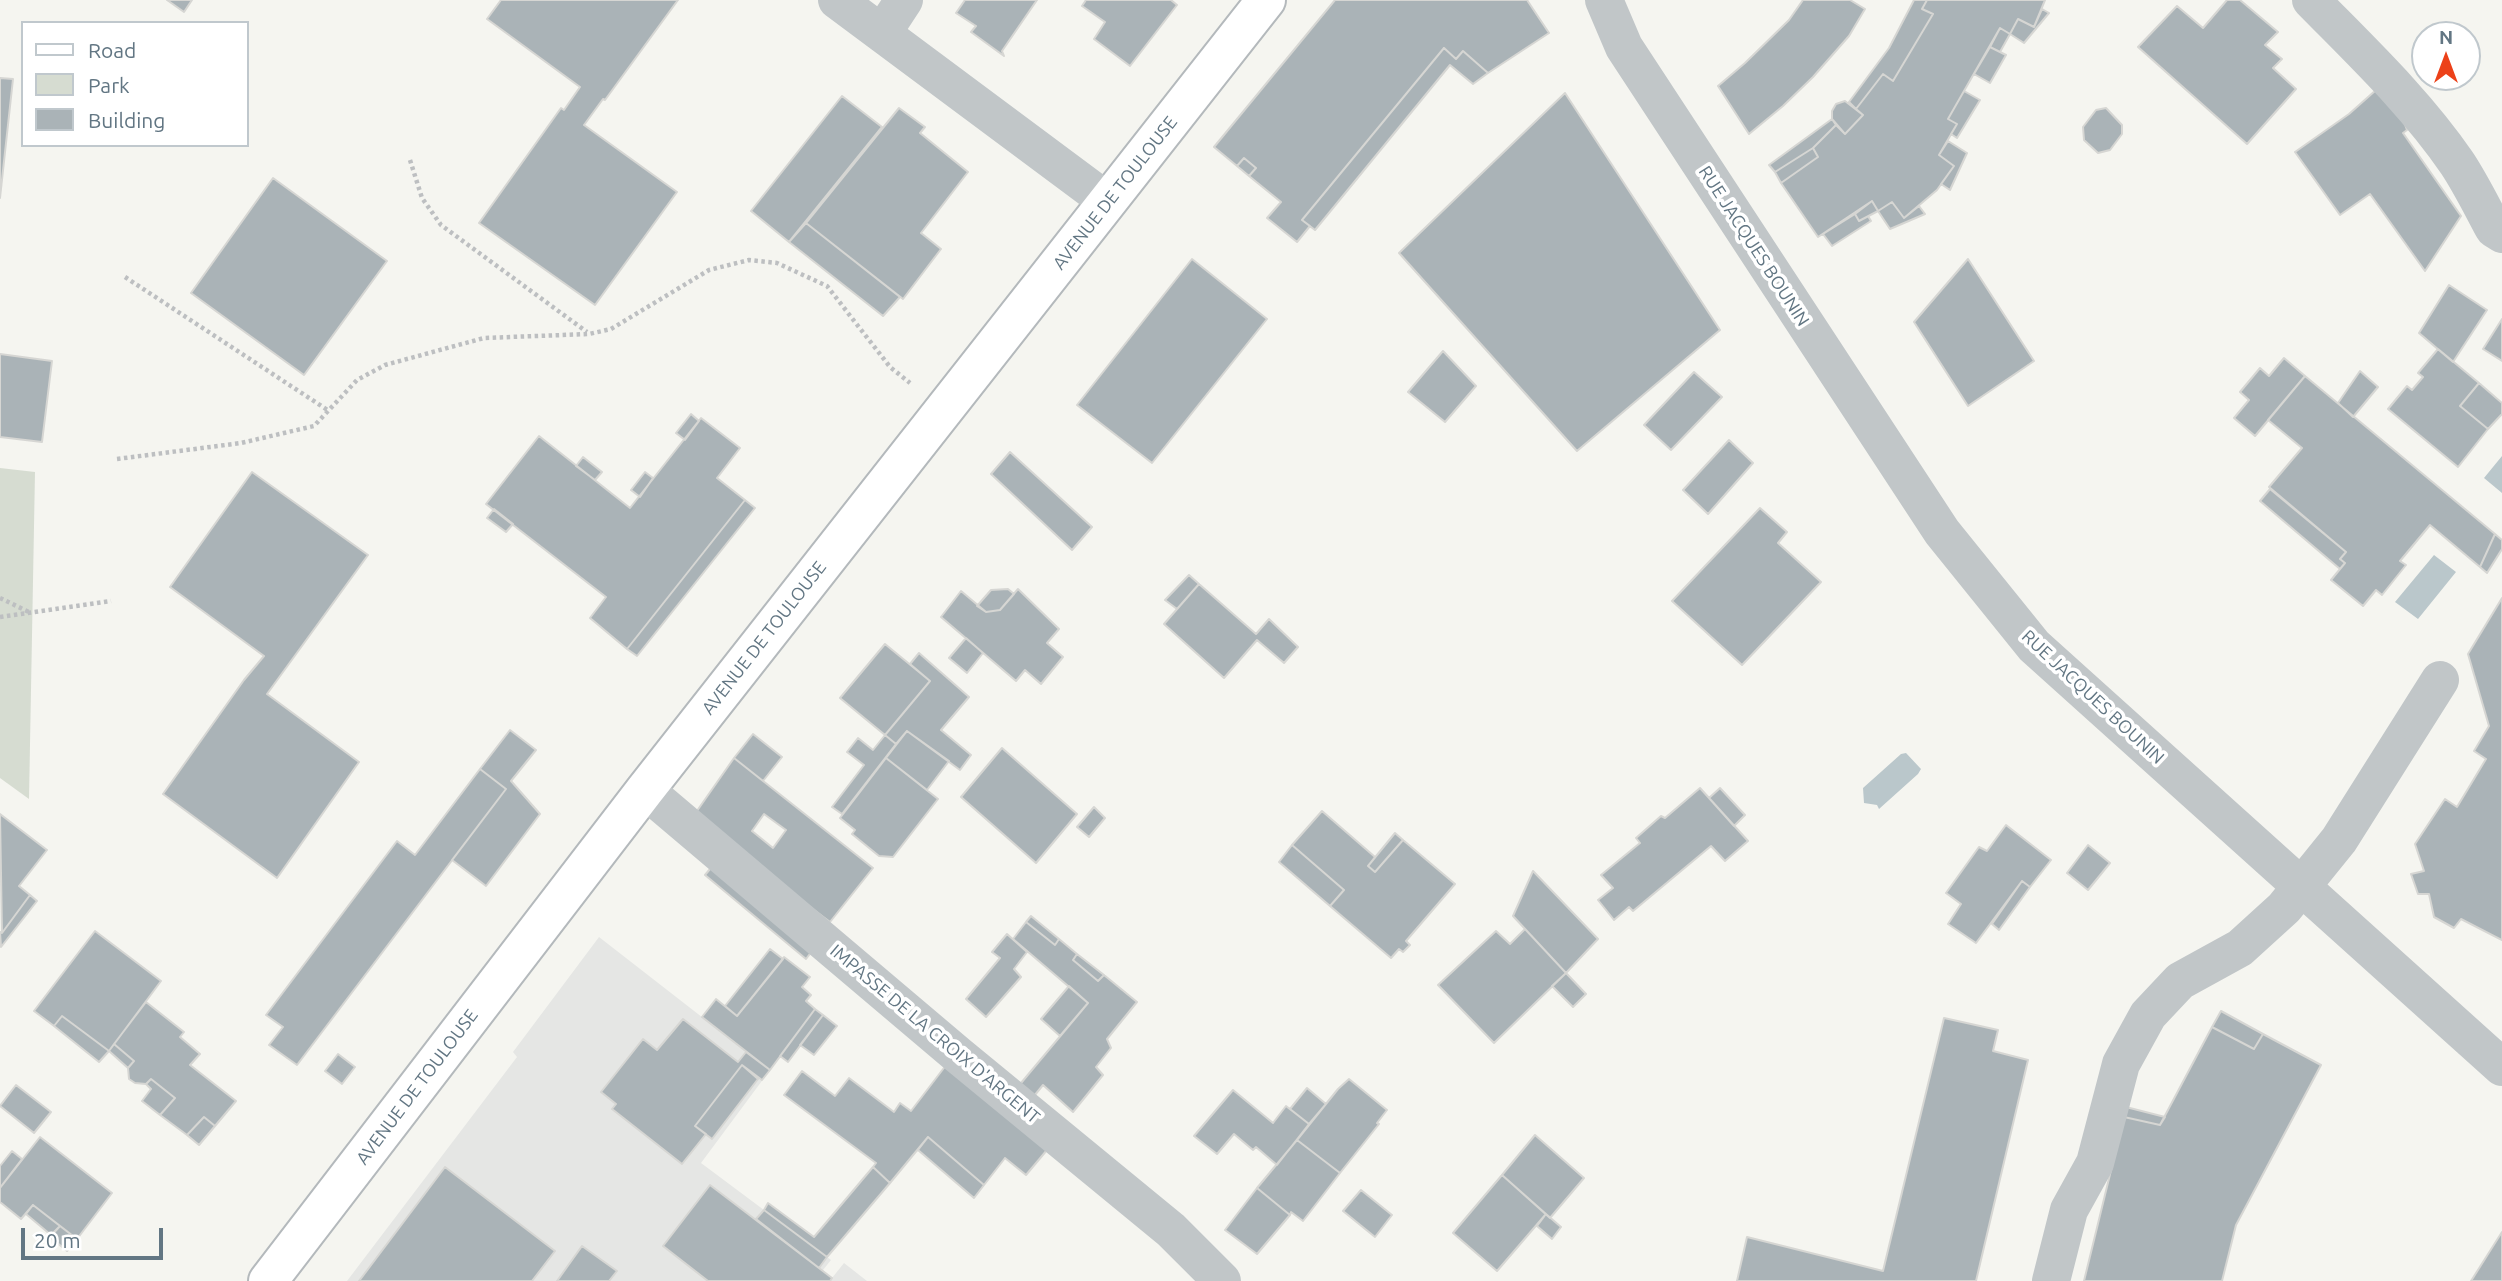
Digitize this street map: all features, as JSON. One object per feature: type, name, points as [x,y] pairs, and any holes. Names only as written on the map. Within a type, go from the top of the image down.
[{"type":"main road","name":"AVENUE DE TOULOUSE","points":[[268,1281],[645,790],[1266,0]]},
{"type":"street","points":[[837,0],[1107,201]]},
{"type":"street","points":[[883,32],[904,0]]},
{"type":"street","name":"RUE JACQUES BOUNIN","points":[[1574,0],[1624,47]]},
{"type":"street","name":"RUE JACQUES BOUNIN","points":[[1604,0],[1624,47],[1942,532],[2034,646],[2502,1067]]},
{"type":"street","points":[[2311,0],[2384,75],[2430,128],[2458,164],[2494,229],[2502,234]]},
{"type":"street","points":[[2051,1281],[2069,1210],[2095,1163],[2121,1064],[2148,1014],[2180,981],[2240,948],[2284,908],[2339,840],[2440,680]]},
{"type":"street","name":"IMPASSE DE LA CROIX D'ARGENT","points":[[645,790],[958,1055],[1171,1230],[1222,1281]]},
{"type":"path","points":[[410,160],[422,198],[441,225],[589,334]]},
{"type":"path","points":[[117,459],[253,440],[314,426],[357,380],[385,365],[484,338],[589,334],[611,329],[709,270],[749,260],[777,262],[828,286],[890,367],[944,410]]},
{"type":"path","points":[[125,277],[329,411]]},
{"type":"path","points":[[0,598],[33,614]]},
{"type":"path","points":[[0,617],[111,601]]},
{"type":"shaded area","points":[[2502,456],[2502,493],[2484,478]]},
{"type":"shaded area","points":[[2434,555],[2456,572],[2418,619],[2395,602]]},
{"type":"shaded area","points":[[1906,753],[1921,769],[1918,774],[1879,809],[1877,805],[1864,803],[1863,788],[1901,754]]},
{"type":"shaded area","points":[[599,937],[770,1070],[701,1163],[831,1260],[823,1270],[832,1278],[844,1263],[867,1281],[347,1281],[517,1057],[513,1052]]},
{"type":"green space","points":[[0,468],[35,472],[29,799],[0,778]]},
{"type":"building","points":[[167,0],[192,0],[184,12]]},
{"type":"building","points":[[501,0],[678,0],[584,125],[677,192],[595,305],[479,223],[561,108],[564,110],[580,87],[487,19]]},
{"type":"building","points":[[965,0],[1037,0],[1002,51],[1004,56],[971,32],[976,26],[956,13]]},
{"type":"building","points":[[1086,0],[1171,0],[1177,5],[1130,66],[1094,39],[1105,22],[1082,6]]},
{"type":"building","points":[[1335,0],[1527,0],[1549,33],[1488,73],[1463,51],[1456,59],[1444,48],[1302,220],[1310,226],[1297,242],[1267,218],[1281,202],[1249,176],[1256,168],[1244,158],[1237,166],[1214,147]]},
{"type":"building","points":[[1803,0],[1850,0],[1865,9],[1849,36],[1813,77],[1749,134],[1718,86],[1789,20]]},
{"type":"building","points":[[1914,0],[1927,0],[1922,9],[1933,14],[1893,81],[1883,74],[1856,109],[1849,102],[1889,48]]},
{"type":"building","points":[[1927,0],[2045,0],[2034,27],[2018,19],[2010,34],[2000,28],[1948,119],[1957,124],[1939,155],[1954,166],[1937,190],[1904,218],[1892,202],[1878,211],[1872,201],[1818,237],[1781,183],[1818,157],[1813,148],[1836,125],[1845,134],[1863,115],[1856,109],[1883,74],[1893,81],[1933,14],[1922,9]]},
{"type":"building","points":[[2227,0],[2240,0],[2278,32],[2265,45],[2282,59],[2273,68],[2296,89],[2247,144],[2138,47],[2177,6],[2203,28]]},
{"type":"building","points":[[2042,9],[2049,13],[2024,43],[2010,34],[2018,19],[2034,27]]},
{"type":"building","points":[[2000,28],[2010,34],[2000,52],[1990,47]]},
{"type":"building","points":[[1990,47],[2006,55],[1990,83],[1974,74]]},
{"type":"building","points":[[1444,48],[1456,59],[1463,51],[1488,73],[1473,84],[1450,65],[1315,230],[1302,220]]},
{"type":"building","points":[[0,78],[13,79],[0,198]]},
{"type":"building","points":[[2376,90],[2403,119],[2407,130],[2403,133],[2461,216],[2425,271],[2370,194],[2340,215],[2295,152],[2349,114]]},
{"type":"building","points":[[1964,91],[1980,100],[1957,138],[1951,134],[1957,124],[1948,119]]},
{"type":"building","points":[[1565,93],[1720,330],[1577,451],[1399,253]]},
{"type":"building","points":[[842,96],[882,127],[789,242],[751,211]]},
{"type":"building","points":[[1845,101],[1863,115],[1845,134],[1832,119],[1832,111],[1836,104]]},
{"type":"building","points":[[899,108],[925,127],[920,133],[968,172],[921,233],[941,249],[903,299],[806,223]]},
{"type":"building","points":[[2106,108],[2122,125],[2122,134],[2110,150],[2098,153],[2084,140],[2083,127],[2096,110]]},
{"type":"building","points":[[1832,119],[1836,125],[1813,148],[1775,172],[1769,165]]},
{"type":"building","points":[[1948,141],[1967,153],[1950,190],[1941,184],[1954,166],[1939,155]]},
{"type":"building","points":[[1813,148],[1818,157],[1781,183],[1775,172]]},
{"type":"building","points":[[1244,158],[1256,168],[1249,176],[1237,166]]},
{"type":"building","points":[[273,178],[387,261],[304,375],[191,293]]},
{"type":"building","points":[[1872,201],[1878,211],[1859,221],[1855,214]]},
{"type":"building","points":[[1892,202],[1904,218],[1919,206],[1925,214],[1890,229],[1878,211]]},
{"type":"building","points":[[1855,214],[1859,221],[1868,216],[1871,221],[1832,246],[1823,234]]},
{"type":"building","points":[[806,223],[900,297],[883,316],[789,242]]},
{"type":"building","points":[[1192,259],[1267,319],[1152,463],[1077,405]]},
{"type":"building","points":[[1968,259],[2034,361],[1968,406],[1914,322]]},
{"type":"building","points":[[2449,285],[2487,310],[2453,362],[2419,333]]},
{"type":"building","points":[[2502,319],[2502,361],[2483,349]]},
{"type":"building","points":[[2438,349],[2479,383],[2460,406],[2488,429],[2458,467],[2388,409],[2407,386],[2412,390],[2423,377],[2418,373]]},
{"type":"building","points":[[1443,351],[1476,386],[1445,422],[1408,392]]},
{"type":"building","points":[[0,354],[52,361],[42,442],[0,437]]},
{"type":"building","points":[[2284,358],[2305,376],[2255,436],[2234,418],[2249,400],[2240,392],[2260,368],[2269,376]]},
{"type":"building","points":[[2360,371],[2378,387],[2353,417],[2338,403]]},
{"type":"building","points":[[1694,372],[1722,397],[1671,450],[1644,425]]},
{"type":"building","points":[[2305,376],[2495,534],[2480,567],[2430,525],[2400,561],[2406,565],[2382,595],[2376,590],[2363,606],[2331,580],[2345,563],[2340,559],[2346,552],[2269,487],[2302,448],[2268,420]]},
{"type":"building","points":[[2479,383],[2502,403],[2502,414],[2488,429],[2460,406]]},
{"type":"building","points":[[691,414],[699,421],[685,440],[676,433]]},
{"type":"building","points":[[701,418],[740,448],[717,478],[745,500],[627,649],[590,618],[606,597],[486,504],[539,436],[630,508]]},
{"type":"building","points":[[1729,440],[1753,463],[1708,514],[1683,490]]},
{"type":"building","points":[[1010,452],[1092,527],[1072,550],[991,474]]},
{"type":"building","points":[[583,457],[602,472],[595,480],[576,466]]},
{"type":"building","points":[[252,472],[368,555],[267,694],[359,762],[277,878],[163,794],[264,656],[170,587]]},
{"type":"building","points":[[645,472],[653,478],[640,497],[631,490]]},
{"type":"building","points":[[2270,489],[2346,552],[2340,559],[2345,563],[2340,569],[2260,501]]},
{"type":"building","points":[[745,500],[755,508],[637,656],[627,649]]},
{"type":"building","points":[[1760,508],[1787,532],[1778,543],[1821,582],[1742,665],[1672,601]]},
{"type":"building","points":[[494,509],[513,524],[506,532],[487,518]]},
{"type":"building","points":[[2495,534],[2502,540],[2502,549],[2487,573],[2480,567]]},
{"type":"building","points":[[1189,575],[1199,584],[1177,609],[1165,600]]},
{"type":"building","points":[[1199,584],[1256,634],[1269,619],[1298,647],[1284,663],[1257,640],[1224,678],[1164,624]]},
{"type":"building","points":[[1008,589],[1014,594],[1000,610],[986,612],[977,606],[991,590]]},
{"type":"building","points":[[1018,589],[1059,629],[1047,643],[1063,657],[1041,684],[1025,670],[1016,681],[941,617],[961,591],[986,612],[1000,610]]},
{"type":"building","points":[[2502,598],[2502,940],[2461,919],[2454,928],[2434,917],[2429,894],[2418,894],[2411,874],[2424,871],[2415,844],[2445,799],[2457,807],[2486,759],[2474,751],[2489,726],[2468,654]]},
{"type":"building","points":[[966,638],[983,653],[967,673],[949,658]]},
{"type":"building","points":[[885,644],[930,681],[885,735],[840,698]]},
{"type":"building","points":[[919,653],[969,697],[941,730],[971,755],[960,770],[907,731],[896,744],[885,735],[930,681],[910,664]]},
{"type":"building","points":[[510,730],[536,750],[511,781],[540,814],[486,886],[452,860],[506,789],[480,769]]},
{"type":"building","points":[[907,731],[949,761],[927,790],[886,758]]},
{"type":"building","points":[[753,734],[782,757],[763,781],[734,758]]},
{"type":"building","points":[[885,735],[896,744],[842,814],[832,807],[864,765],[847,752],[858,738],[873,750]]},
{"type":"building","points":[[1002,748],[1077,814],[1036,863],[961,797]]},
{"type":"building","points":[[734,758],[873,868],[830,922],[692,818]],"holes":[[[764,814],[786,830],[773,848],[752,831]]]},
{"type":"building","points":[[886,758],[938,799],[893,857],[879,856],[852,834],[855,830],[840,818]]},
{"type":"building","points":[[480,769],[506,789],[297,1065],[269,1045],[283,1027],[266,1015],[397,841],[415,855]]},
{"type":"building","points":[[1700,788],[1748,841],[1725,861],[1711,846],[1633,911],[1629,907],[1614,920],[1598,900],[1613,888],[1601,875],[1640,843],[1636,838],[1661,816],[1665,818]]},
{"type":"building","points":[[1720,788],[1745,815],[1734,826],[1709,798]]},
{"type":"building","points":[[1094,807],[1105,818],[1089,837],[1077,827]]},
{"type":"building","points":[[1322,811],[1375,857],[1368,866],[1375,872],[1403,840],[1455,884],[1406,941],[1410,945],[1403,952],[1399,949],[1391,958],[1330,906],[1344,890],[1292,845]]},
{"type":"building","points":[[0,814],[47,850],[19,886],[30,895],[2,933]]},
{"type":"building","points":[[2006,825],[2051,860],[2030,887],[2022,881],[1976,943],[1948,924],[1961,904],[1946,893],[1979,847],[1987,851]]},
{"type":"building","points":[[1395,833],[1403,840],[1375,872],[1368,866]]},
{"type":"building","points":[[1292,845],[1344,890],[1330,906],[1279,862]]},
{"type":"building","points":[[2088,845],[2110,863],[2088,890],[2067,873]]},
{"type":"building","points":[[715,863],[815,947],[806,959],[705,875]]},
{"type":"building","points":[[1533,871],[1598,939],[1566,973],[1513,916]]},
{"type":"building","points":[[2022,881],[2030,887],[1999,930],[1992,924]]},
{"type":"building","points":[[30,895],[37,901],[1,947],[0,932],[2,933]]},
{"type":"building","points":[[1031,916],[1059,939],[1055,945],[1026,922]]},
{"type":"building","points":[[1026,922],[1055,945],[1059,939],[1077,954],[1073,960],[1098,981],[1104,975],[1137,1002],[1107,1039],[1111,1048],[1096,1067],[1103,1075],[1073,1112],[1043,1085],[1030,1101],[1016,1089],[1088,1003],[1013,939]]},
{"type":"building","points":[[1525,929],[1566,973],[1494,1043],[1438,985],[1496,931],[1510,944]]},
{"type":"building","points":[[95,931],[161,981],[109,1051],[62,1016],[54,1026],[34,1011]]},
{"type":"building","points":[[1007,934],[1027,952],[1014,969],[1021,977],[986,1017],[966,999],[1000,958],[992,952]]},
{"type":"building","points":[[770,949],[783,959],[737,1016],[725,1006]]},
{"type":"building","points":[[1077,954],[1104,975],[1098,981],[1073,960]]},
{"type":"building","points":[[784,957],[810,977],[802,987],[811,995],[806,1001],[815,1009],[770,1070],[702,1017],[716,999],[737,1016]]},
{"type":"building","points":[[1566,973],[1586,994],[1573,1007],[1552,986]]},
{"type":"building","points":[[1069,986],[1088,1003],[1060,1036],[1041,1019]]},
{"type":"building","points":[[146,1002],[184,1032],[180,1037],[200,1054],[190,1065],[236,1101],[215,1126],[204,1117],[187,1135],[160,1115],[175,1098],[151,1079],[146,1084],[135,1083],[129,1079],[128,1068],[134,1061],[114,1044]]},
{"type":"building","points":[[815,1009],[823,1015],[788,1062],[780,1056]]},
{"type":"building","points":[[2221,1011],[2263,1034],[2254,1049],[2212,1027]]},
{"type":"building","points":[[823,1015],[837,1026],[814,1055],[800,1045]]},
{"type":"building","points":[[62,1016],[109,1051],[99,1062],[54,1026]]},
{"type":"building","points":[[1944,1018],[1998,1030],[1993,1051],[2028,1060],[1976,1281],[1737,1281],[1747,1237],[1883,1271]]},
{"type":"building","points":[[683,1019],[738,1062],[746,1052],[770,1070],[762,1080],[742,1065],[695,1126],[706,1134],[682,1164],[612,1109],[616,1104],[601,1092],[643,1039],[657,1050]]},
{"type":"building","points":[[2212,1027],[2254,1049],[2263,1034],[2321,1065],[2236,1225],[2222,1281],[2084,1281],[2124,1117],[2160,1125]]},
{"type":"building","points":[[114,1044],[134,1061],[128,1068],[109,1051]]},
{"type":"building","points":[[338,1054],[355,1067],[342,1084],[325,1071]]},
{"type":"building","points":[[950,1060],[1047,1150],[1026,1175],[1005,1158],[984,1185],[928,1137],[890,1183],[873,1167],[876,1163],[784,1095],[802,1071],[835,1096],[849,1078],[894,1112],[900,1103],[911,1111]]},
{"type":"building","points":[[742,1065],[758,1079],[712,1139],[695,1126]]},
{"type":"building","points":[[151,1079],[175,1098],[160,1115],[142,1101],[151,1089],[146,1084]]},
{"type":"building","points":[[1349,1079],[1387,1110],[1340,1173],[1297,1140]]},
{"type":"building","points":[[16,1085],[51,1112],[34,1133],[0,1106]]},
{"type":"building","points":[[1307,1088],[1326,1104],[1309,1124],[1290,1109]]},
{"type":"building","points":[[1233,1090],[1273,1123],[1286,1106],[1309,1124],[1277,1165],[1256,1147],[1253,1150],[1234,1134],[1217,1154],[1194,1136]]},
{"type":"building","points":[[2126,1107],[2165,1117],[2160,1125],[2124,1117]]},
{"type":"building","points":[[204,1117],[215,1126],[199,1145],[187,1135]]},
{"type":"building","points":[[1535,1135],[1584,1178],[1550,1218],[1502,1175]]},
{"type":"building","points":[[40,1137],[112,1193],[77,1239],[33,1205],[21,1219],[0,1202],[0,1188]]},
{"type":"building","points":[[928,1137],[984,1185],[974,1198],[918,1150]]},
{"type":"building","points":[[1297,1140],[1340,1173],[1303,1221],[1291,1212],[1290,1215],[1257,1188]]},
{"type":"building","points":[[12,1151],[22,1159],[0,1188],[0,1166]]},
{"type":"building","points":[[445,1167],[555,1251],[532,1281],[359,1281]]},
{"type":"building","points":[[873,1167],[890,1183],[827,1257],[764,1210],[768,1203],[814,1237]]},
{"type":"building","points":[[1502,1175],[1546,1214],[1497,1271],[1453,1233]]},
{"type":"building","points":[[710,1185],[832,1278],[830,1281],[708,1281],[663,1246]]},
{"type":"building","points":[[1257,1188],[1290,1215],[1257,1254],[1225,1230]]},
{"type":"building","points":[[1361,1190],[1392,1215],[1375,1237],[1343,1211]]},
{"type":"building","points":[[33,1205],[60,1226],[51,1235],[26,1214]]},
{"type":"building","points":[[764,1210],[827,1257],[819,1268],[756,1219]]},
{"type":"building","points":[[1546,1214],[1561,1227],[1552,1239],[1537,1226]]},
{"type":"building","points":[[60,1226],[77,1239],[67,1251],[50,1237]]},
{"type":"building","points":[[2502,1232],[2502,1281],[2471,1281]]},
{"type":"building","points":[[582,1246],[617,1271],[609,1281],[557,1281]]}]
